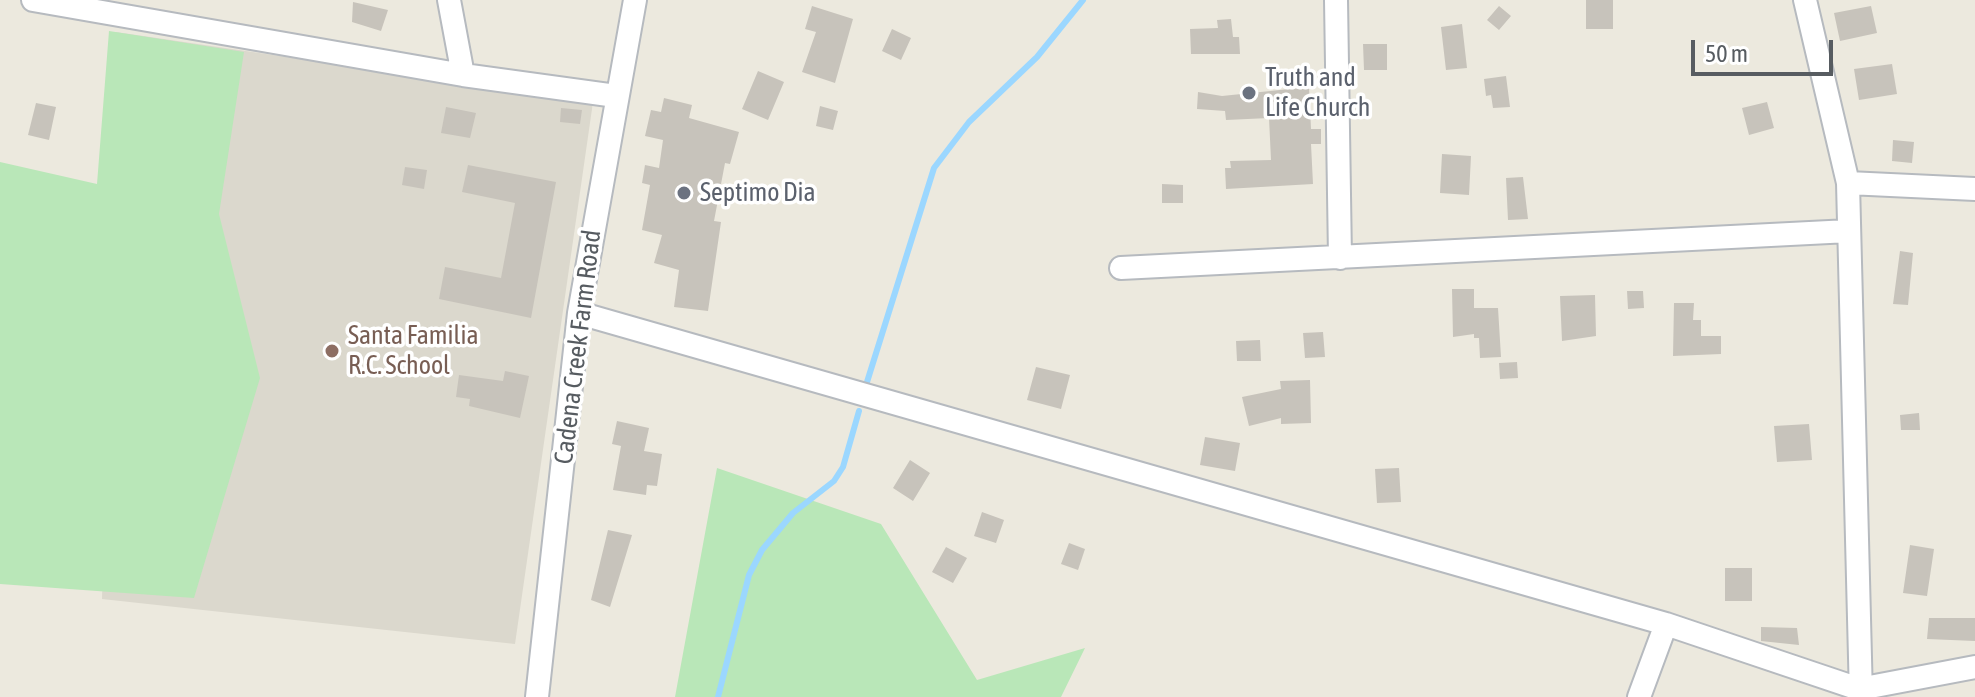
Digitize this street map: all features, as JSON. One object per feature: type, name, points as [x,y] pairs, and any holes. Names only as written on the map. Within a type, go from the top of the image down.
[{"type":"street","points":[[33,0],[83,4],[463,75],[616,96]]},
{"type":"street","points":[[449,0],[463,75]]},
{"type":"street","name":"Cadena Creek Farm Road","points":[[537,697],[579,313],[635,0]]},
{"type":"street","points":[[1336,0],[1340,258]]},
{"type":"street","points":[[1805,0],[1848,183],[1860,693]]},
{"type":"street","points":[[1848,183],[1975,189]]},
{"type":"street","points":[[1121,268],[1849,231]]},
{"type":"street","points":[[579,313],[1666,624],[1860,693],[1975,667]]},
{"type":"street","points":[[1639,697],[1666,624]]},
{"type":"shaded area","name":"Santa Familia R.C. School","points":[[116,32],[593,102],[515,644],[102,599]]},
{"type":"green space","points":[[109,31],[244,52],[219,214],[260,378],[194,598],[0,584],[0,162],[97,184]]},
{"type":"green space","points":[[717,468],[881,524],[977,680],[1085,648],[1061,697],[675,697]]},
{"type":"building","points":[[1586,0],[1613,0],[1613,29],[1586,29]]},
{"type":"building","points":[[353,2],[388,10],[381,31],[352,22]]},
{"type":"building","points":[[812,6],[853,19],[835,83],[802,72],[816,32],[805,29]]},
{"type":"building","points":[[1499,6],[1511,16],[1499,30],[1487,20]]},
{"type":"building","points":[[1871,6],[1877,33],[1840,41],[1834,13]]},
{"type":"building","points":[[1231,19],[1233,37],[1239,37],[1240,54],[1191,54],[1190,29],[1218,28],[1217,20]]},
{"type":"building","points":[[1462,24],[1467,68],[1446,70],[1441,27]]},
{"type":"building","points":[[892,29],[911,38],[901,60],[882,51]]},
{"type":"building","points":[[1363,44],[1387,44],[1387,70],[1364,70]]},
{"type":"building","points":[[1892,64],[1897,94],[1859,100],[1854,69]]},
{"type":"building","points":[[758,71],[784,82],[768,120],[742,109]]},
{"type":"building","points":[[1506,76],[1510,107],[1493,108],[1491,95],[1486,96],[1484,79]]},
{"type":"building","points":[[1309,87],[1311,129],[1321,129],[1321,144],[1311,144],[1313,184],[1226,189],[1225,168],[1231,168],[1230,161],[1271,160],[1269,118],[1226,120],[1225,111],[1197,109],[1198,92],[1222,96]]},
{"type":"building","points":[[664,98],[692,105],[689,118],[739,132],[730,164],[725,163],[714,221],[721,222],[708,311],[674,307],[679,270],[654,263],[662,235],[642,230],[650,185],[642,183],[645,165],[659,168],[663,140],[645,136],[651,110],[661,112]]},
{"type":"building","points":[[1767,102],[1774,128],[1749,135],[1742,108]]},
{"type":"building","points":[[36,103],[56,107],[49,140],[28,135]]},
{"type":"building","points":[[820,106],[838,111],[833,130],[816,126]]},
{"type":"building","points":[[446,107],[476,113],[470,138],[441,133]]},
{"type":"building","points":[[561,108],[582,110],[580,124],[560,122]]},
{"type":"building","points":[[1893,140],[1914,142],[1912,163],[1892,161]]},
{"type":"building","points":[[1442,154],[1471,156],[1469,195],[1440,193]]},
{"type":"building","points":[[468,165],[556,182],[531,318],[439,299],[445,267],[501,278],[515,203],[462,192]]},
{"type":"building","points":[[405,167],[427,170],[424,189],[402,185]]},
{"type":"building","points":[[1523,177],[1528,219],[1508,220],[1506,178]]},
{"type":"building","points":[[1162,184],[1183,185],[1183,203],[1162,203]]},
{"type":"building","points":[[1900,251],[1913,253],[1908,305],[1893,304]]},
{"type":"building","points":[[1452,289],[1474,289],[1474,308],[1498,308],[1501,357],[1480,358],[1479,338],[1474,338],[1474,334],[1453,337]]},
{"type":"building","points":[[1627,291],[1643,291],[1644,308],[1628,309]]},
{"type":"building","points":[[1595,295],[1596,336],[1562,341],[1560,296]]},
{"type":"building","points":[[1674,303],[1694,303],[1693,320],[1701,320],[1701,336],[1721,336],[1721,354],[1673,356]]},
{"type":"building","points":[[1323,332],[1325,357],[1305,358],[1303,333]]},
{"type":"building","points":[[1260,340],[1261,361],[1237,361],[1236,341]]},
{"type":"building","points":[[1517,362],[1518,378],[1500,379],[1499,363]]},
{"type":"building","points":[[1036,367],[1070,375],[1061,409],[1027,400]]},
{"type":"building","points":[[505,371],[529,376],[520,418],[469,406],[470,399],[456,397],[459,375],[503,381]]},
{"type":"building","points":[[1310,380],[1311,423],[1281,424],[1281,418],[1249,426],[1242,397],[1281,389],[1280,381]]},
{"type":"building","points":[[1919,413],[1920,430],[1901,430],[1900,415]]},
{"type":"building","points":[[617,421],[649,428],[644,451],[662,454],[657,486],[647,485],[646,495],[613,490],[621,446],[612,444]]},
{"type":"building","points":[[1809,424],[1812,460],[1777,462],[1774,426]]},
{"type":"building","points":[[1205,437],[1240,443],[1235,471],[1200,465]]},
{"type":"building","points":[[910,460],[930,473],[913,501],[893,488]]},
{"type":"building","points":[[1399,468],[1401,502],[1377,503],[1375,469]]},
{"type":"building","points":[[982,512],[1004,520],[996,543],[974,536]]},
{"type":"building","points":[[608,530],[632,535],[610,607],[591,600]]},
{"type":"building","points":[[1069,543],[1085,549],[1078,570],[1061,564]]},
{"type":"building","points":[[1910,545],[1934,549],[1927,596],[1903,593]]},
{"type":"building","points":[[946,547],[967,558],[953,583],[932,572]]},
{"type":"building","points":[[1725,568],[1752,568],[1752,601],[1725,601]]},
{"type":"building","points":[[1929,618],[1975,618],[1975,641],[1927,639]]},
{"type":"building","points":[[1761,627],[1797,628],[1799,645],[1761,641]]},
{"type":"waterway","points":[[867,382],[934,168],[969,122],[1037,57],[1083,0]]},
{"type":"waterway","points":[[718,697],[749,575],[762,550],[793,513],[834,481],[843,467],[859,411]]},
{"type":"place","name":"Truth and Life Church","points":[[1249,93]]},
{"type":"place","name":"Septimo Dia","points":[[684,193]]},
{"type":"place","name":"Santa Familia R.C. School","points":[[332,351]]}]
